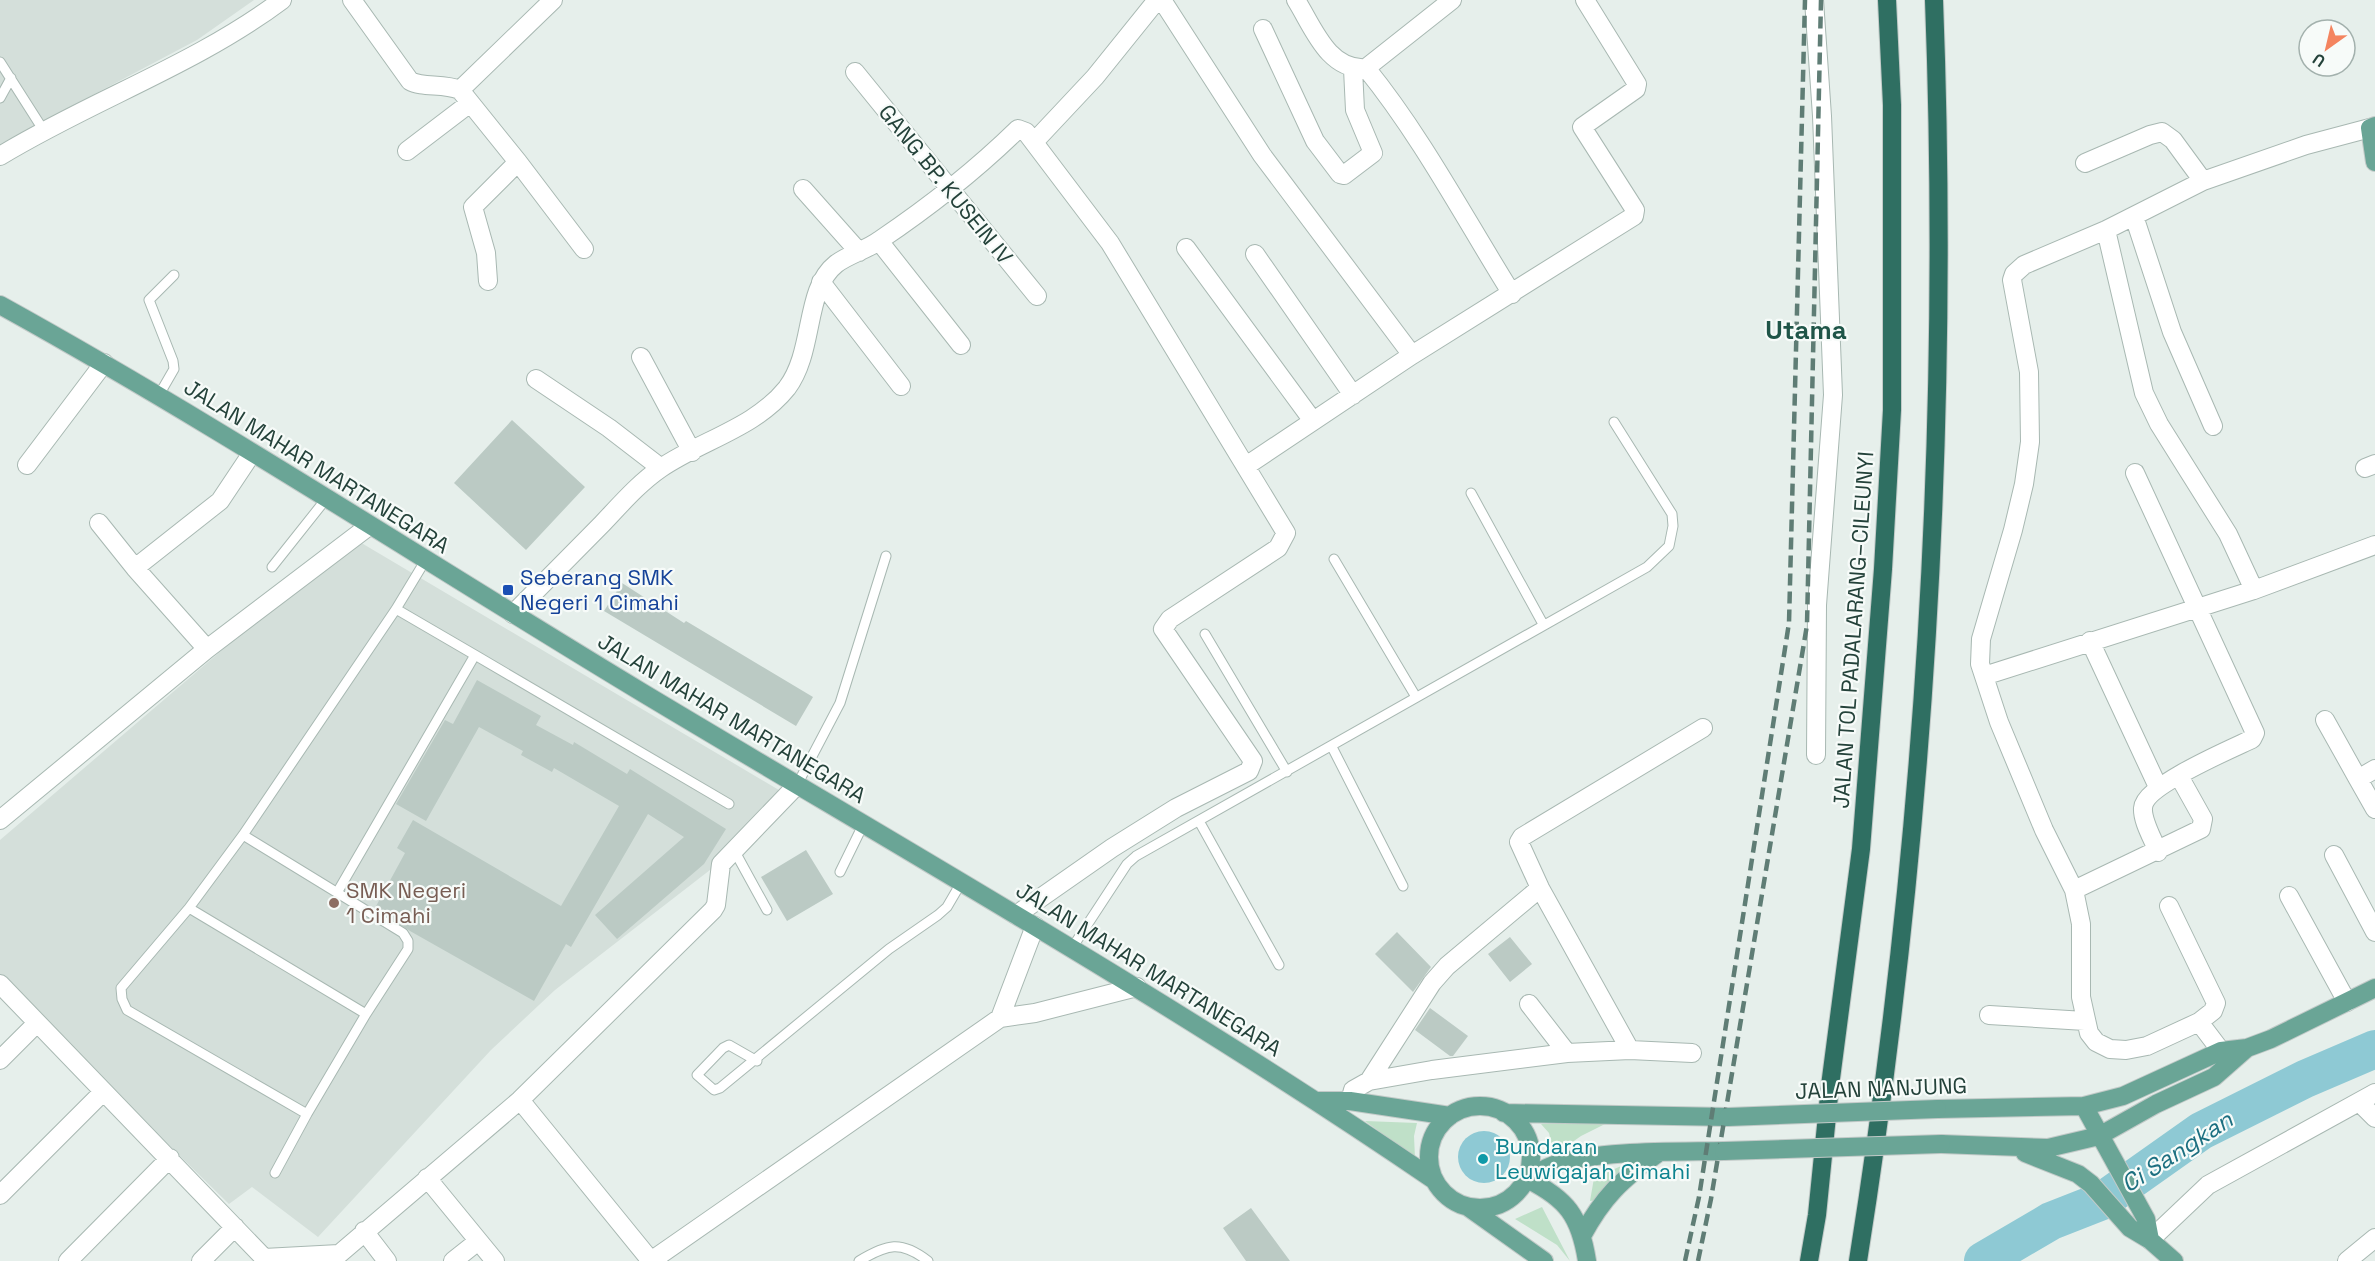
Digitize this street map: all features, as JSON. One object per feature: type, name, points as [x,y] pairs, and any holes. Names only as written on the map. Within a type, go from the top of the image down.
[{"type":"highway","name":"JALAN TOL PADALARANG–CILEUNYI","points":[[1809,1261],[1817,1215],[1830,1086],[1861,849],[1883,569],[1892,354],[1892,105],[1887,0]]},
{"type":"highway","points":[[1858,1261],[1889,1035],[1909,847],[1929,576],[1940,286],[1934,0]]},
{"type":"main road","points":[[2372,127],[2375,162]]},
{"type":"main road","name":"JALAN MAHAR MARTANEGARA","points":[[0,305],[159,395],[425,561],[1137,987],[1434,1180]]},
{"type":"main road","name":"JALAN NANJUNG","points":[[1527,1179],[1554,1165],[1569,1161],[1659,1153],[1941,1144],[2048,1148],[2099,1137],[2156,1104],[2214,1077],[2247,1048],[2375,988]]},
{"type":"main road","name":"JALAN NANJUNG","points":[[1504,1113],[1728,1117],[2084,1106],[2122,1096],[2221,1051],[2247,1048]]},
{"type":"main road","points":[[1315,1101],[1350,1101],[1450,1116]]},
{"type":"main road","points":[[1468,1207],[1488,1207],[1506,1200],[1527,1179],[1531,1162],[1530,1149],[1521,1128],[1504,1113],[1477,1106],[1450,1116],[1437,1128],[1430,1145],[1429,1162],[1434,1180],[1448,1197],[1468,1207],[1544,1261]]},
{"type":"main road","points":[[2084,1106],[2118,1173],[2138,1223],[2165,1259]]},
{"type":"main road","points":[[2006,1147],[2060,1165],[2078,1174],[2138,1223]]},
{"type":"main road","points":[[1582,1236],[1598,1206],[1613,1188],[1659,1153]]},
{"type":"main road","points":[[1527,1179],[1552,1192],[1566,1206],[1582,1236],[1587,1261]]},
{"type":"street","points":[[0,156],[44,131],[176,67],[282,0]]},
{"type":"street","points":[[352,0],[412,83],[447,84],[465,97],[584,249]]},
{"type":"street","points":[[407,151],[465,97],[554,0]]},
{"type":"street","points":[[1034,142],[1095,77],[1156,0]]},
{"type":"street","points":[[1162,0],[1262,155],[1412,355]]},
{"type":"street","points":[[1296,0],[1332,57],[1359,68],[1432,160],[1449,194],[1512,294]]},
{"type":"street","points":[[1263,29],[1315,141],[1340,174],[1344,176],[1373,153],[1355,110],[1359,68],[1452,0]]},
{"type":"street","points":[[1246,466],[1412,355],[1512,294],[1635,213],[1582,128],[1583,125],[1638,87],[1585,0]]},
{"type":"street","points":[[1814,0],[1822,116],[1833,395],[1817,604],[1816,755]]},
{"type":"street","name":"GANG BP. KUSEIN IV","points":[[855,72],[1037,296]]},
{"type":"street","points":[[2169,906],[2216,1003],[2213,1011],[2199,1022],[2147,1046],[2126,1050],[2110,1049],[2096,1042],[2089,1033],[2085,1021],[2081,997],[2081,924],[2074,890],[2044,830],[1999,723],[1979,653],[1980,639],[2013,530],[2024,484],[2030,442],[2029,372],[2012,280],[2014,274],[2024,265],[2106,230],[2203,181],[2306,145],[2372,127]]},
{"type":"street","points":[[513,614],[642,482],[661,468],[760,412],[789,385],[804,356],[817,290],[836,264],[879,242],[951,188],[1018,129],[1026,132],[1110,243],[1285,529],[1286,537],[1278,548],[1170,619],[1163,629],[1253,761],[1251,766],[1244,775],[1176,808],[1121,842],[1016,915]]},
{"type":"street","points":[[2085,163],[2162,132],[2173,140],[2203,181]]},
{"type":"street","points":[[488,281],[481,231],[472,207],[518,162]]},
{"type":"street","points":[[803,189],[860,252]]},
{"type":"street","points":[[2134,216],[2172,332],[2213,426]]},
{"type":"street","points":[[2106,230],[2144,393],[2159,424],[2228,534],[2254,590]]},
{"type":"street","points":[[879,242],[961,345]]},
{"type":"street","points":[[1186,248],[1313,422]]},
{"type":"street","points":[[1255,254],[1353,394]]},
{"type":"street","points":[[821,282],[902,386]]},
{"type":"street","points":[[641,357],[692,452]]},
{"type":"street","points":[[27,465],[104,363]]},
{"type":"street","points":[[536,379],[609,428],[661,468]]},
{"type":"street","points":[[135,568],[220,501],[252,453]]},
{"type":"street","points":[[2135,473],[2255,733],[2252,739],[2158,787],[2145,800],[2143,807],[2158,852]]},
{"type":"street","points":[[99,523],[135,568],[207,649]]},
{"type":"street","points":[[0,820],[207,649],[369,526]]},
{"type":"street","points":[[1984,676],[2254,590],[2375,545]]},
{"type":"street","points":[[2090,641],[2158,787]]},
{"type":"street","points":[[2325,720],[2375,810]]},
{"type":"street","points":[[1630,1050],[1540,888],[1520,846],[1522,837],[1703,728]]},
{"type":"street","points":[[2358,779],[2375,769]]},
{"type":"street","points":[[2074,890],[2158,852],[2203,826],[2203,819],[2179,776]]},
{"type":"street","points":[[0,984],[36,1024],[170,1158],[266,1260],[335,1258],[520,1100],[713,910],[721,864],[797,785]]},
{"type":"street","points":[[2334,855],[2375,933]]},
{"type":"street","points":[[1369,1081],[1432,983],[1447,966],[1540,888]]},
{"type":"street","points":[[2289,896],[2347,1002]]},
{"type":"street","points":[[1000,1018],[1035,926]]},
{"type":"street","points":[[520,1100],[651,1261],[1000,1018],[1035,1013],[1137,987]]},
{"type":"street","points":[[1529,1004],[1567,1053]]},
{"type":"street","points":[[1989,1015],[2085,1021]]},
{"type":"street","points":[[2199,1022],[2221,1051]]},
{"type":"street","points":[[0,1060],[36,1024]]},
{"type":"street","points":[[1350,1101],[1353,1090],[1369,1081],[1432,1070],[1567,1053],[1630,1050],[1692,1053]]},
{"type":"street","points":[[0,1195],[103,1092]]},
{"type":"street","points":[[2150,1240],[2208,1185],[2367,1098],[2375,1118]]},
{"type":"street","points":[[68,1261],[170,1158]]},
{"type":"street","points":[[427,1178],[477,1242],[495,1261]]},
{"type":"street","points":[[201,1261],[235,1227]]},
{"type":"street","points":[[364,1231],[387,1261]]},
{"type":"street","points":[[2347,1261],[2375,1238]]},
{"type":"street","points":[[453,1261],[477,1242]]},
{"type":"lane","points":[[0,62],[44,131]]},
{"type":"lane","points":[[0,98],[11,78]]},
{"type":"lane","points":[[159,395],[174,369],[149,300],[174,275]]},
{"type":"lane","points":[[1071,948],[1127,864],[1136,856],[1647,567],[1669,546],[1673,526],[1672,514],[1614,422]]},
{"type":"lane","points":[[1471,493],[1543,624]]},
{"type":"lane","points":[[272,567],[326,499]]},
{"type":"lane","points":[[797,785],[840,703],[886,556]]},
{"type":"lane","points":[[1334,559],[1416,697]]},
{"type":"lane","points":[[307,1114],[127,1010],[122,999],[121,988],[189,908],[243,835],[396,609],[425,561]]},
{"type":"lane","points":[[396,609],[729,804]]},
{"type":"lane","points":[[1205,634],[1287,772]]},
{"type":"lane","points":[[338,891],[475,655]]},
{"type":"lane","points":[[1332,747],[1403,886]]},
{"type":"lane","points":[[1199,821],[1279,965]]},
{"type":"lane","points":[[840,872],[863,825]]},
{"type":"lane","points":[[243,835],[338,891],[403,933],[408,941],[408,949],[366,1014],[275,1173]]},
{"type":"lane","points":[[734,850],[767,910]]},
{"type":"lane","points":[[757,1061],[729,1046],[723,1048],[697,1075],[717,1090],[757,1061],[819,1005],[889,949],[938,915],[947,907],[962,883]]},
{"type":"lane","points":[[189,908],[366,1014]]},
{"type":"lane","points":[[859,1261],[891,1247],[908,1247],[928,1261]]},
{"type":"shaded area","points":[[0,0],[254,0],[197,40],[0,144]]},
{"type":"shaded area","name":"SMK Negeri 1 Cimahi","points":[[353,538],[784,793],[719,863],[555,990],[491,1050],[318,1237],[252,1187],[229,1204],[94,1072],[0,975],[0,840]]},
{"type":"green space","points":[[1365,1121],[1417,1123],[1414,1136],[1415,1158]]},
{"type":"green space","points":[[1611,1121],[1581,1136],[1554,1155],[1549,1133],[1541,1124]]},
{"type":"green space","points":[[1628,1163],[1596,1200],[1590,1201],[1594,1178]]},
{"type":"green space","points":[[1542,1207],[1570,1261],[1557,1245],[1515,1219]]},
{"type":"water","points":[[1479,1131],[1489,1131],[1503,1138],[1510,1157],[1503,1176],[1489,1183],[1479,1183],[1469,1179],[1462,1172],[1458,1162],[1458,1152],[1462,1142],[1469,1135]]},
{"type":"building","points":[[512,420],[585,487],[526,550],[454,483]]},
{"type":"building","points":[[622,583],[684,623],[686,621],[813,697],[796,726],[604,611]]},
{"type":"building","points":[[477,680],[541,716],[536,725],[573,745],[574,742],[627,774],[630,769],[726,829],[704,864],[617,939],[595,915],[684,837],[648,814],[571,947],[566,944],[534,1001],[410,931],[375,908],[405,853],[397,848],[413,820],[561,906],[619,806],[554,768],[552,772],[521,755],[523,751],[479,727],[426,821],[396,804],[445,720],[453,724]]},
{"type":"building","points":[[806,850],[833,894],[787,921],[761,877]]},
{"type":"building","points":[[1397,932],[1431,967],[1413,992],[1375,954]]},
{"type":"building","points":[[1510,937],[1532,964],[1510,982],[1488,954]]},
{"type":"building","points":[[1430,1008],[1468,1036],[1453,1056],[1415,1030]]},
{"type":"building","points":[[1251,1208],[1290,1261],[1246,1261],[1223,1228]]},
{"type":"waterway","name":"Ci Sangkan","points":[[1983,1261],[2051,1221],[2102,1201],[2201,1131],[2305,1079],[2375,1049]]},
{"type":"railway","points":[[1685,1261],[1699,1197],[1789,623],[1805,0]]},
{"type":"railway","points":[[1698,1261],[1711,1199],[1807,625],[1821,0]]},
{"type":"place","name":"Seberang SMK Negeri 1 Cimahi","points":[[508,590]]},
{"type":"place","name":"SMK Negeri 1 Cimahi","points":[[334,903]]},
{"type":"place","name":"Bundaran Leuwigajah Cimahi","points":[[1483,1159]]},
{"type":"district","name":"Utama","points":[[1806,330]]}]
